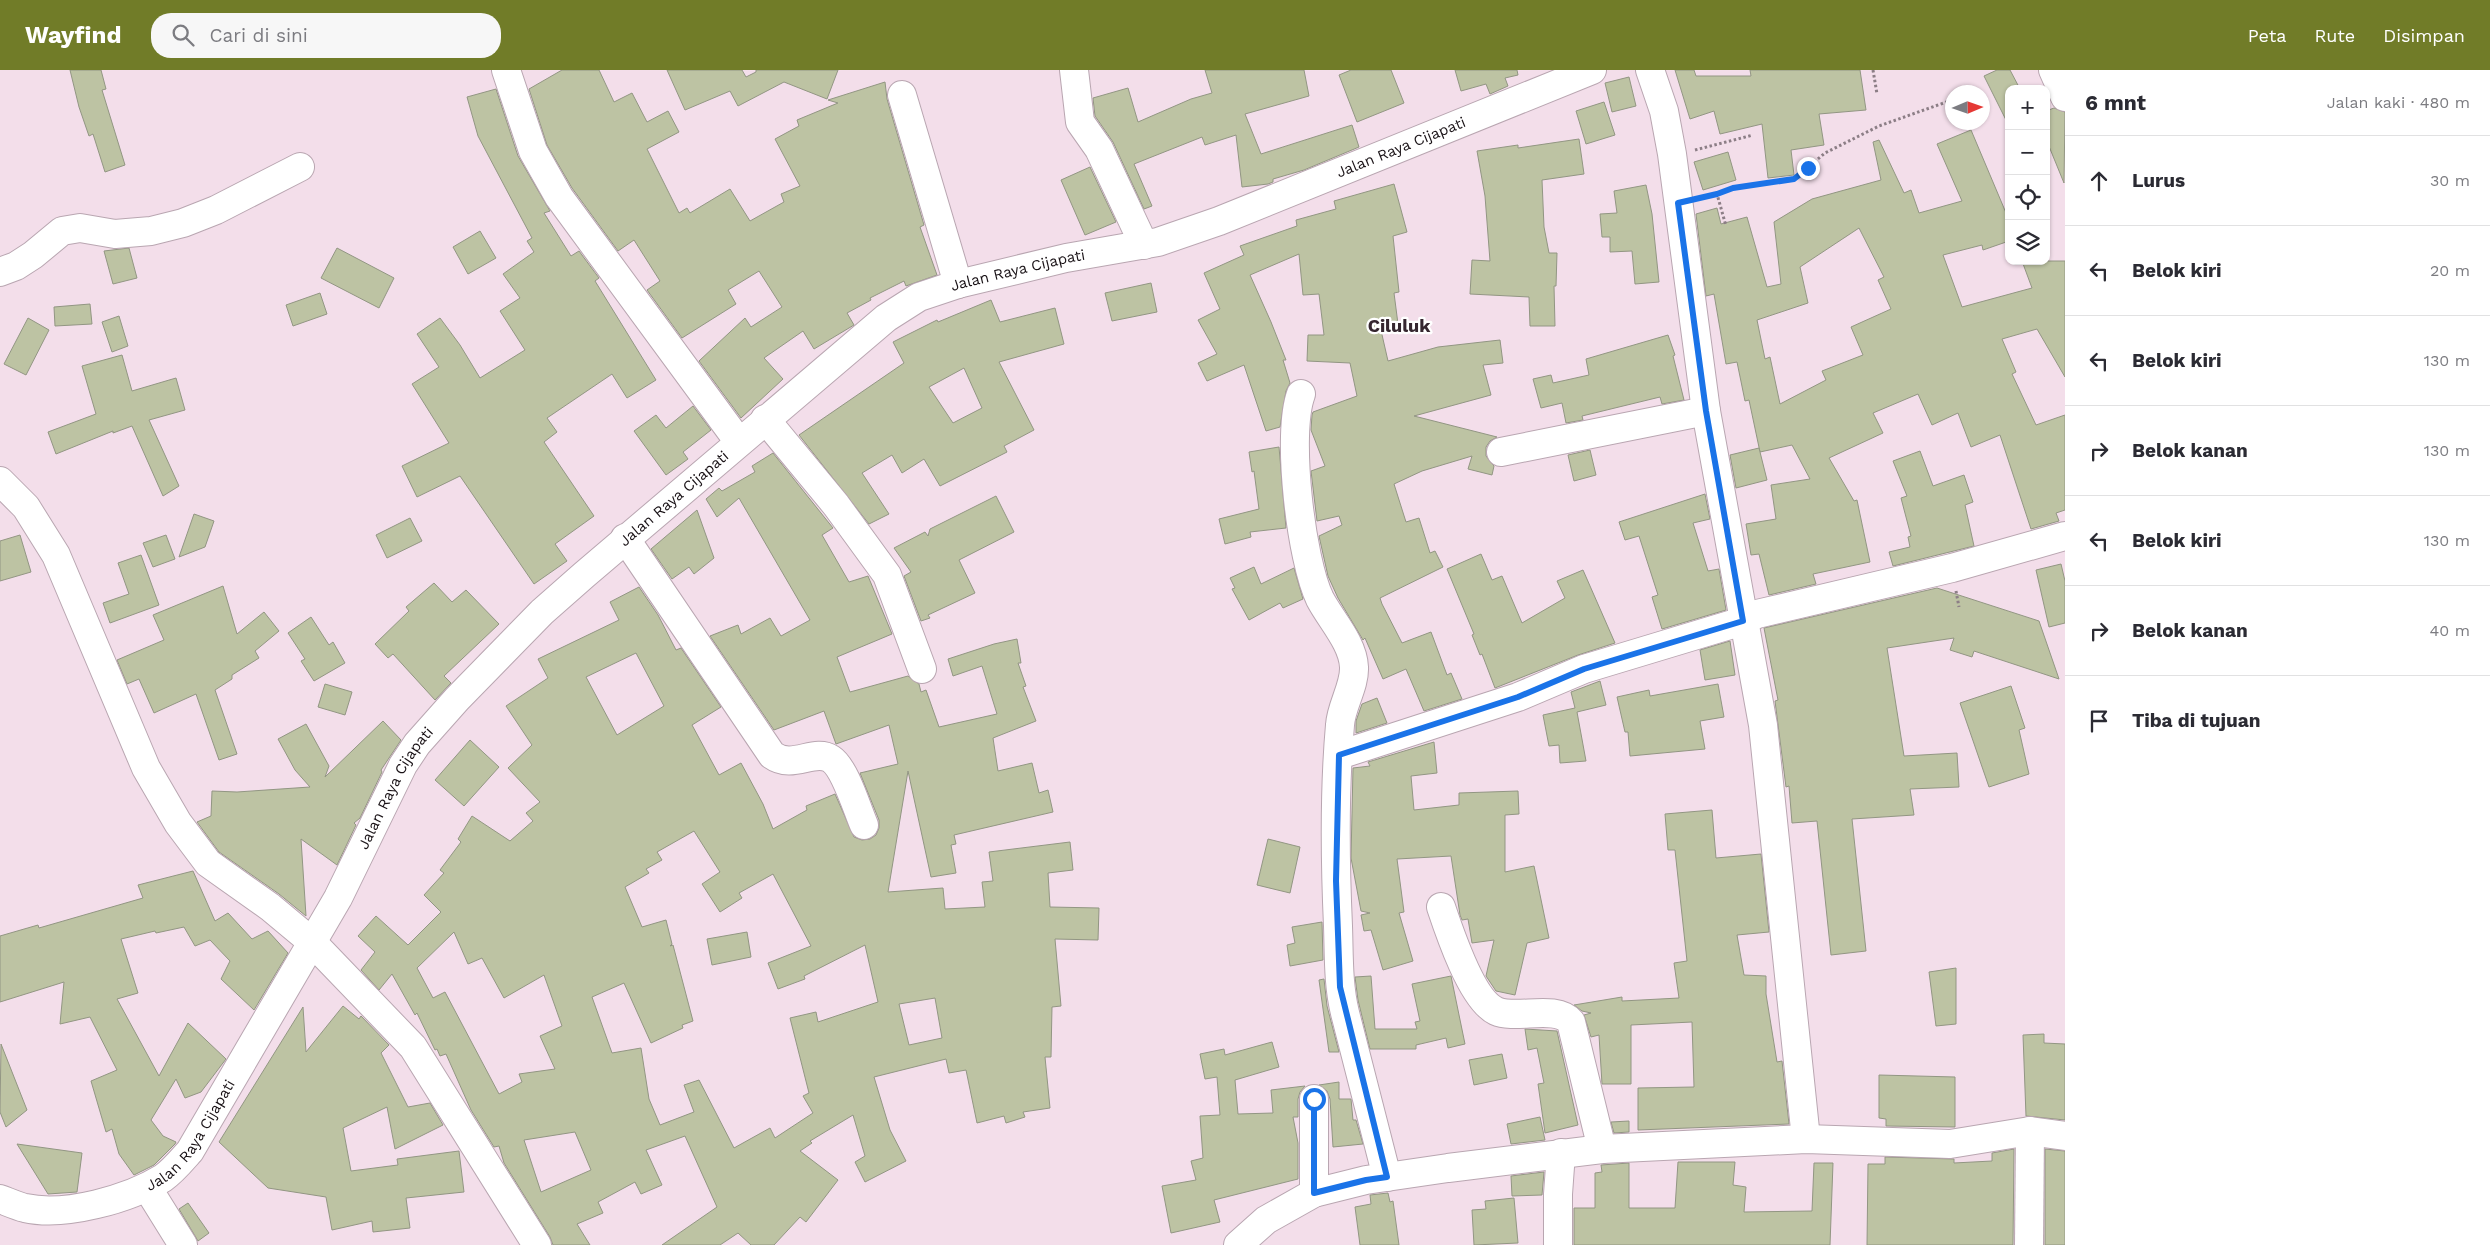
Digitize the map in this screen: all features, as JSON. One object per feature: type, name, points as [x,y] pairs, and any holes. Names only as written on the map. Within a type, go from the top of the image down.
[{"type":"street","points":[[506,70],[538,164],[559,197],[739,442]]},
{"type":"street","points":[[1074,70],[1080,122],[1099,148],[1144,245]]},
{"type":"street","name":"Jalan Raya Cijapati","points":[[0,1200],[25,1208],[66,1210],[104,1201],[147,1187],[164,1176],[190,1151],[338,898],[404,765],[435,721],[542,612],[625,538],[886,318],[919,297],[958,284],[1066,258],[1144,245],[1219,221],[1592,70]]},
{"type":"street","points":[[1650,70],[1664,111],[1706,411],[1770,776],[1806,1139]]},
{"type":"street","points":[[2053,70],[2065,97]]},
{"type":"street","points":[[902,96],[958,284]]},
{"type":"street","points":[[0,272],[16,266],[33,255],[62,231],[80,228],[115,234],[151,231],[183,223],[216,210],[300,166]]},
{"type":"street","points":[[1301,394],[1296,406],[1295,424],[1299,506],[1305,540],[1313,580],[1320,599],[1347,646],[1354,665],[1340,719],[1336,881],[1340,987],[1387,1177]]},
{"type":"street","points":[[1501,452],[1706,411]]},
{"type":"street","points":[[765,419],[836,505],[886,575],[922,669]]},
{"type":"street","points":[[0,481],[26,507],[56,555],[146,768],[178,823],[208,863],[270,907],[312,942],[413,1047],[538,1245]]},
{"type":"street","points":[[1339,755],[1518,697],[1584,669],[1743,621],[1757,614],[1952,568],[2065,536]]},
{"type":"street","points":[[625,538],[772,755],[785,761],[821,756],[831,759],[842,773],[864,825]]},
{"type":"street","points":[[1441,907],[1458,957],[1486,1004],[1500,1012],[1556,1014],[1566,1016],[1571,1022],[1602,1150]]},
{"type":"street","points":[[1314,1099],[1314,1193]]},
{"type":"street","points":[[2029,1245],[2030,1131]]},
{"type":"street","points":[[1238,1245],[1266,1220],[1314,1193],[1366,1180],[1561,1154],[1806,1139],[1950,1144],[2030,1131],[2065,1136]]},
{"type":"street","points":[[1558,1245],[1558,1194],[1561,1154]]},
{"type":"street","points":[[147,1187],[183,1245]]},
{"type":"path","points":[[1873,70],[1877,94]]},
{"type":"path","points":[[1678,203],[1717,194],[1733,188],[1794,179],[1825,153],[1879,126],[1945,102]]},
{"type":"path","points":[[1686,152],[1753,135]]},
{"type":"path","points":[[1717,194],[1726,226]]},
{"type":"building","points":[[70,70],[101,70],[106,89],[102,90],[125,165],[105,172],[93,134],[89,136],[79,107]]},
{"type":"building","points":[[562,70],[599,70],[614,102],[632,93],[647,122],[668,111],[679,132],[647,149],[679,213],[687,208],[690,213],[730,189],[750,221],[784,202],[781,194],[800,186],[775,139],[799,126],[797,120],[838,103],[828,100],[885,82],[887,99],[924,225],[920,227],[937,275],[906,286],[904,281],[870,298],[871,300],[847,313],[854,325],[814,349],[803,331],[764,358],[783,379],[741,418],[699,361],[745,318],[751,327],[782,307],[759,271],[728,290],[736,304],[682,338],[647,290],[660,281],[634,240],[618,251],[572,188],[547,145],[529,89]]},
{"type":"building","points":[[667,70],[742,70],[746,77],[756,72],[756,70],[838,70],[827,99],[784,82],[738,106],[730,91],[685,110]]},
{"type":"building","points":[[1205,70],[1304,70],[1309,96],[1245,114],[1261,154],[1352,125],[1359,147],[1304,170],[1273,179],[1273,182],[1268,184],[1242,187],[1236,135],[1205,145],[1202,137],[1134,164],[1152,206],[1144,209],[1113,142],[1095,116],[1093,98],[1128,88],[1138,122],[1191,99],[1212,93]]},
{"type":"building","points":[[1351,70],[1391,70],[1404,103],[1357,122],[1339,75]]},
{"type":"building","points":[[1455,70],[1517,70],[1518,75],[1505,78],[1508,86],[1490,94],[1486,84],[1461,91]]},
{"type":"building","points":[[1675,70],[1694,70],[1696,76],[1751,76],[1750,70],[1860,70],[1866,110],[1819,114],[1824,145],[1791,150],[1794,175],[1768,178],[1762,124],[1720,134],[1714,111],[1690,119]]},
{"type":"building","points":[[1997,70],[2010,70],[2018,85],[2005,85],[2005,118],[1990,85],[1984,76]]},
{"type":"building","points":[[1629,77],[1636,106],[1612,112],[1605,83]]},
{"type":"building","points":[[496,89],[518,156],[550,211],[544,213],[571,256],[579,251],[599,278],[595,281],[656,380],[627,398],[612,374],[547,418],[557,432],[544,442],[594,516],[555,544],[567,561],[534,584],[460,476],[417,497],[402,466],[449,443],[412,384],[439,367],[417,334],[440,318],[460,345],[480,378],[525,350],[500,311],[520,298],[503,274],[534,252],[527,241],[532,238],[478,136],[467,97]]},
{"type":"building","points":[[1604,102],[1615,135],[1586,144],[1576,111]]},
{"type":"building","points":[[2054,108],[2065,112],[2064,183],[2050,149],[2050,110]]},
{"type":"building","points":[[1971,130],[2005,211],[2005,242],[1983,250],[1982,245],[1943,255],[1962,307],[2032,288],[2023,265],[2050,265],[2050,261],[2065,261],[2065,377],[2037,329],[2002,339],[2016,372],[2012,374],[2036,425],[2065,415],[2065,510],[2056,513],[2059,521],[2031,529],[2000,435],[1971,447],[1958,413],[1932,425],[1918,394],[1873,413],[1883,433],[1829,458],[1854,501],[1857,500],[1870,562],[1813,574],[1816,584],[1769,595],[1759,554],[1751,555],[1746,524],[1776,519],[1771,485],[1810,479],[1792,445],[1760,452],[1749,400],[1745,401],[1737,362],[1726,364],[1714,294],[1706,296],[1696,214],[1717,208],[1721,224],[1747,217],[1767,287],[1781,284],[1774,222],[1812,199],[1881,180],[1873,142],[1879,140],[1904,193],[1911,190],[1919,213],[1962,201],[1937,144]],"holes":[[[1859,228],[1884,277],[1878,280],[1891,309],[1851,327],[1863,355],[1822,371],[1826,380],[1780,404],[1770,357],[1765,359],[1757,320],[1808,303],[1800,267]]]},
{"type":"building","points":[[1579,139],[1584,174],[1542,180],[1544,227],[1549,253],[1557,253],[1556,286],[1554,286],[1555,326],[1530,326],[1529,297],[1470,294],[1472,260],[1490,261],[1485,196],[1477,151],[1518,145],[1518,148]]},
{"type":"building","points":[[1728,152],[1736,180],[1703,190],[1694,162]]},
{"type":"building","points":[[1090,167],[1116,222],[1085,235],[1061,180]]},
{"type":"building","points":[[1394,184],[1407,232],[1393,236],[1399,292],[1394,293],[1398,324],[1380,326],[1388,361],[1438,347],[1500,340],[1503,363],[1483,365],[1491,395],[1414,416],[1497,437],[1490,441],[1486,447],[1486,456],[1494,466],[1492,475],[1468,469],[1472,456],[1422,471],[1394,484],[1406,522],[1419,518],[1430,553],[1435,551],[1443,567],[1380,598],[1402,643],[1431,632],[1447,675],[1451,673],[1462,699],[1424,711],[1406,669],[1383,679],[1365,638],[1363,640],[1338,598],[1328,576],[1319,536],[1342,525],[1339,516],[1317,521],[1311,471],[1325,466],[1311,430],[1312,415],[1313,412],[1357,396],[1350,363],[1307,361],[1308,335],[1324,335],[1319,294],[1303,295],[1299,254],[1250,275],[1286,360],[1283,360],[1290,383],[1286,391],[1280,427],[1266,431],[1244,365],[1207,381],[1198,363],[1217,354],[1198,320],[1220,309],[1204,273],[1244,255],[1240,246],[1297,226],[1296,220],[1336,209],[1334,201]]},
{"type":"building","points":[[1646,185],[1652,214],[1659,282],[1635,284],[1632,251],[1610,252],[1610,237],[1602,237],[1600,214],[1617,213],[1614,191]]},
{"type":"building","points":[[480,231],[496,258],[468,274],[453,247]]},
{"type":"building","points":[[129,248],[137,278],[113,284],[104,251]]},
{"type":"building","points":[[337,248],[394,278],[379,308],[321,278]]},
{"type":"building","points":[[1151,283],[1157,312],[1112,321],[1105,293]]},
{"type":"building","points":[[320,293],[327,314],[293,326],[286,305]]},
{"type":"building","points":[[991,300],[1000,322],[1055,308],[1064,344],[999,362],[1034,430],[1004,446],[1007,452],[940,486],[924,459],[902,473],[892,455],[862,473],[889,514],[869,524],[799,435],[904,363],[893,342],[937,320],[938,322]],"holes":[[[964,368],[982,408],[953,423],[929,387]]]},
{"type":"building","points":[[90,304],[92,324],[55,326],[54,307]]},
{"type":"building","points":[[119,316],[128,346],[112,352],[102,322]]},
{"type":"building","points":[[28,318],[49,330],[26,375],[4,364]]},
{"type":"building","points":[[1668,335],[1675,355],[1673,356],[1684,400],[1662,404],[1660,397],[1582,416],[1583,420],[1566,423],[1562,403],[1541,408],[1533,379],[1551,375],[1553,383],[1589,375],[1586,359]]},
{"type":"building","points":[[122,355],[132,391],[176,378],[185,410],[149,420],[179,486],[163,496],[132,426],[113,433],[113,431],[56,454],[48,432],[96,414],[82,366]]},
{"type":"building","points":[[693,406],[711,430],[683,452],[688,459],[666,475],[634,431],[656,415],[666,428]]},
{"type":"building","points":[[1279,447],[1286,528],[1250,532],[1251,537],[1225,544],[1219,519],[1259,509],[1254,471],[1252,472],[1249,452]]},
{"type":"building","points":[[1759,448],[1767,480],[1736,488],[1730,455]]},
{"type":"building","points":[[1590,450],[1596,475],[1574,481],[1568,455]]},
{"type":"building","points":[[1920,451],[1933,486],[1964,475],[1973,502],[1965,505],[1974,546],[1893,566],[1889,552],[1910,547],[1908,537],[1911,536],[1901,498],[1907,496],[1893,461]]},
{"type":"building","points":[[773,453],[833,528],[822,535],[849,582],[868,576],[892,634],[837,657],[850,692],[908,676],[919,684],[921,692],[926,690],[939,727],[997,714],[982,666],[953,676],[948,659],[994,644],[1017,639],[1021,663],[1018,663],[1026,686],[1023,687],[1036,721],[993,738],[998,771],[1032,763],[1039,793],[1048,790],[1053,812],[954,835],[956,844],[951,845],[956,873],[931,877],[908,771],[888,892],[943,888],[945,909],[985,907],[982,882],[993,881],[989,852],[1070,842],[1073,870],[1048,873],[1050,907],[1099,908],[1098,940],[1055,939],[1061,1006],[1052,1007],[1051,1057],[1045,1057],[1050,1108],[1023,1112],[1025,1117],[1006,1123],[1004,1116],[977,1123],[966,1070],[949,1073],[946,1059],[874,1077],[890,1130],[906,1161],[865,1182],[855,1162],[865,1156],[853,1115],[810,1141],[812,1143],[800,1151],[838,1180],[806,1222],[800,1217],[774,1245],[751,1245],[738,1233],[720,1245],[662,1245],[717,1207],[685,1136],[646,1150],[662,1185],[641,1194],[635,1182],[598,1202],[603,1213],[577,1224],[590,1245],[553,1245],[550,1237],[504,1163],[499,1146],[494,1147],[471,1110],[446,1054],[440,1056],[437,1049],[435,1050],[417,1013],[415,1015],[392,974],[379,990],[361,970],[375,952],[358,936],[376,916],[408,945],[441,912],[424,895],[444,873],[440,870],[461,842],[458,839],[472,816],[510,841],[533,821],[526,813],[540,802],[508,768],[532,745],[506,706],[548,678],[538,659],[619,620],[610,602],[639,587],[658,615],[676,650],[681,648],[721,707],[692,725],[719,775],[741,763],[763,804],[773,829],[807,810],[806,806],[835,794],[854,837],[862,840],[870,839],[876,835],[879,828],[879,820],[860,773],[898,764],[889,725],[836,744],[824,711],[774,730],[710,636],[738,625],[741,634],[770,618],[781,636],[810,620],[739,498],[717,517],[706,499],[719,488],[722,491],[755,472],[752,466]],"holes":[[[636,653],[664,706],[617,735],[586,677]],[[694,831],[720,872],[702,884],[720,912],[742,898],[739,893],[773,874],[811,946],[768,963],[778,989],[805,979],[804,976],[865,945],[878,1002],[818,1022],[816,1012],[790,1018],[809,1093],[803,1096],[813,1113],[775,1138],[770,1128],[734,1148],[699,1080],[684,1085],[694,1112],[660,1125],[649,1099],[641,1048],[612,1053],[592,997],[624,983],[651,1043],[683,1028],[682,1025],[693,1021],[673,945],[670,946],[672,944],[666,920],[642,927],[625,887],[649,873],[646,869],[662,860],[657,852]],[[454,932],[468,964],[482,958],[504,998],[544,975],[562,1026],[540,1036],[555,1069],[519,1074],[522,1082],[499,1094],[445,992],[433,998],[417,968]],[[935,998],[942,1038],[909,1045],[899,1004]],[[575,1132],[591,1170],[541,1192],[524,1140]]]},
{"type":"building","points":[[1705,494],[1710,519],[1693,523],[1708,571],[1719,569],[1726,610],[1662,629],[1652,597],[1658,595],[1639,536],[1625,540],[1619,522]]},
{"type":"building","points":[[996,496],[1014,532],[959,560],[975,593],[928,615],[930,618],[921,621],[904,576],[911,572],[894,548],[925,532],[928,536],[930,529]]},
{"type":"building","points":[[697,510],[714,558],[694,574],[689,567],[672,579],[651,549]]},
{"type":"building","points":[[194,514],[214,521],[205,547],[179,557]]},
{"type":"building","points":[[410,518],[422,541],[387,558],[376,535]]},
{"type":"building","points":[[20,535],[31,572],[0,581],[0,541]]},
{"type":"building","points":[[166,535],[175,559],[153,567],[143,543]]},
{"type":"building","points":[[1481,554],[1492,580],[1502,576],[1522,623],[1565,598],[1557,581],[1583,570],[1615,643],[1578,655],[1495,688],[1482,654],[1480,655],[1472,635],[1474,634],[1447,569]]},
{"type":"building","points":[[141,555],[159,605],[110,623],[103,603],[129,594],[118,563]]},
{"type":"building","points":[[2061,564],[2065,581],[2065,623],[2049,627],[2036,570]]},
{"type":"building","points":[[1254,567],[1261,584],[1294,568],[1303,599],[1283,608],[1280,603],[1249,620],[1232,589],[1235,588],[1230,578]]},
{"type":"building","points":[[434,583],[452,602],[466,590],[499,624],[444,676],[451,683],[435,700],[393,654],[388,658],[375,644],[409,611],[406,607]]},
{"type":"building","points":[[223,586],[237,634],[264,612],[279,631],[255,651],[259,658],[232,675],[232,679],[215,690],[237,754],[219,760],[196,694],[154,713],[139,679],[127,684],[117,660],[164,640],[153,615]]},
{"type":"building","points":[[1937,588],[2039,621],[2059,679],[1974,651],[1972,657],[1950,650],[1954,638],[1887,648],[1904,756],[1957,753],[1959,787],[1910,789],[1914,815],[1852,819],[1866,951],[1831,955],[1817,821],[1792,823],[1789,786],[1786,787],[1775,701],[1778,700],[1764,628]]},
{"type":"building","points":[[311,617],[329,645],[333,642],[345,663],[314,681],[301,661],[305,659],[288,633]]},
{"type":"building","points":[[1730,641],[1735,675],[1705,680],[1700,650]]},
{"type":"building","points":[[1600,681],[1606,705],[1577,712],[1586,761],[1560,763],[1559,745],[1549,746],[1543,715],[1575,708],[1571,692]]},
{"type":"building","points":[[325,684],[352,692],[345,715],[318,707]]},
{"type":"building","points":[[1718,684],[1724,717],[1700,721],[1705,749],[1630,756],[1628,732],[1625,732],[1617,697],[1649,690],[1650,696]]},
{"type":"building","points":[[2011,686],[2025,728],[2019,730],[2029,774],[1989,787],[1960,703]]},
{"type":"building","points":[[1377,698],[1387,723],[1356,733],[1356,721],[1362,704]]},
{"type":"building","points":[[383,721],[401,740],[381,770],[382,772],[360,818],[354,823],[356,825],[337,865],[301,839],[306,916],[279,894],[219,852],[197,822],[211,816],[212,791],[237,792],[310,787],[295,770],[278,739],[306,724],[329,766],[325,777]]},
{"type":"building","points":[[470,740],[499,767],[464,806],[435,780]]},
{"type":"building","points":[[1434,742],[1437,773],[1411,776],[1414,810],[1459,805],[1459,793],[1518,791],[1519,814],[1505,815],[1505,872],[1534,866],[1549,938],[1527,943],[1515,995],[1496,991],[1486,976],[1494,940],[1472,943],[1468,919],[1462,920],[1460,915],[1451,856],[1397,859],[1404,912],[1399,913],[1413,961],[1383,970],[1371,930],[1364,931],[1361,915],[1370,913],[1361,911],[1351,858],[1353,768],[1370,766],[1368,762]]},
{"type":"building","points":[[1712,810],[1716,858],[1761,854],[1769,932],[1737,935],[1744,975],[1766,976],[1766,994],[1777,1062],[1782,1061],[1789,1124],[1638,1130],[1638,1088],[1694,1087],[1692,1022],[1631,1025],[1631,1084],[1602,1084],[1599,1035],[1591,1037],[1584,1015],[1591,1013],[1582,1011],[1574,1005],[1622,997],[1622,1001],[1679,998],[1674,963],[1687,961],[1675,850],[1668,850],[1665,814]]},
{"type":"building","points":[[1268,839],[1300,847],[1290,893],[1257,885]]},
{"type":"building","points":[[193,871],[215,921],[228,913],[252,939],[268,931],[288,953],[254,1010],[221,979],[230,961],[210,940],[195,946],[184,927],[121,939],[138,993],[117,999],[159,1076],[188,1023],[226,1059],[201,1092],[185,1098],[176,1079],[151,1120],[163,1136],[176,1142],[154,1165],[134,1175],[119,1154],[112,1129],[106,1132],[91,1081],[117,1070],[90,1017],[60,1024],[64,982],[0,1002],[0,936],[38,925],[39,928],[143,898],[138,885]]},
{"type":"building","points":[[1322,922],[1323,960],[1290,966],[1287,945],[1295,943],[1292,927]]},
{"type":"building","points":[[747,932],[751,957],[712,965],[707,939]]},
{"type":"building","points":[[1956,968],[1956,1024],[1936,1026],[1929,972]]},
{"type":"building","points":[[1371,976],[1375,1029],[1417,1029],[1415,1022],[1420,1021],[1412,984],[1451,976],[1465,1044],[1448,1048],[1446,1038],[1416,1045],[1416,1049],[1370,1049],[1358,1000],[1355,977]]},
{"type":"building","points":[[1324,979],[1327,1006],[1339,1052],[1329,1052],[1319,980]]},
{"type":"building","points":[[343,1006],[359,1019],[361,1016],[389,1045],[381,1053],[408,1107],[430,1103],[443,1125],[395,1149],[387,1107],[343,1128],[351,1171],[398,1165],[397,1159],[459,1151],[464,1192],[406,1198],[410,1228],[373,1232],[372,1221],[332,1230],[326,1197],[268,1188],[219,1142],[303,1007],[306,1052]]},
{"type":"building","points":[[1525,1029],[1557,1031],[1578,1125],[1545,1133],[1538,1084],[1544,1083],[1537,1048],[1528,1050]]},
{"type":"building","points":[[2044,1034],[2044,1043],[2065,1044],[2065,1120],[2026,1116],[2023,1035]]},
{"type":"building","points":[[1272,1042],[1279,1067],[1235,1080],[1238,1114],[1273,1113],[1271,1090],[1305,1086],[1300,1092],[1298,1099],[1298,1117],[1293,1117],[1298,1143],[1298,1179],[1214,1200],[1220,1222],[1171,1233],[1162,1186],[1196,1180],[1191,1161],[1203,1158],[1200,1116],[1220,1115],[1217,1077],[1205,1079],[1200,1054],[1224,1049],[1225,1055]]},
{"type":"building","points":[[1,1044],[27,1110],[6,1127],[0,1112]]},
{"type":"building","points":[[1502,1054],[1507,1078],[1474,1085],[1469,1060]]},
{"type":"building","points":[[1879,1075],[1955,1077],[1955,1127],[1886,1126],[1886,1119],[1879,1118]]},
{"type":"building","points":[[1339,1082],[1339,1099],[1351,1099],[1353,1120],[1356,1120],[1363,1144],[1333,1147],[1330,1099],[1327,1091],[1319,1085]]},
{"type":"building","points":[[1540,1117],[1545,1140],[1511,1144],[1507,1124]]},
{"type":"building","points":[[1629,1121],[1629,1132],[1614,1133],[1611,1122]]},
{"type":"building","points":[[17,1144],[82,1153],[77,1192],[48,1194]]},
{"type":"building","points":[[2014,1149],[2013,1245],[1867,1245],[1868,1164],[1885,1164],[1885,1157],[1954,1159],[1954,1163],[1992,1161],[1992,1153]]},
{"type":"building","points":[[2045,1149],[2065,1151],[2065,1245],[2045,1245]]},
{"type":"building","points":[[1678,1162],[1735,1162],[1733,1185],[1746,1187],[1744,1212],[1812,1211],[1814,1163],[1833,1163],[1830,1245],[1574,1245],[1574,1208],[1595,1208],[1595,1173],[1602,1172],[1601,1165],[1629,1163],[1629,1208],[1675,1208]]},
{"type":"building","points":[[1544,1172],[1542,1195],[1512,1196],[1511,1176]]},
{"type":"building","points":[[1388,1193],[1390,1202],[1393,1201],[1399,1245],[1360,1245],[1355,1207],[1371,1204],[1370,1195]]},
{"type":"building","points":[[1514,1198],[1518,1243],[1474,1245],[1472,1210],[1486,1209],[1485,1201]]},
{"type":"building","points":[[188,1203],[209,1233],[198,1241],[179,1209]]},
{"type":"district","name":"Ciluluk","points":[[1399,326]]},
{"type":"route","points":[[1314,1099],[1314,1193],[1366,1180],[1387,1177],[1340,987],[1336,881],[1339,755],[1518,697],[1584,669],[1743,621],[1706,411],[1678,203],[1717,194],[1733,188],[1794,179],[1808,168]]}]
